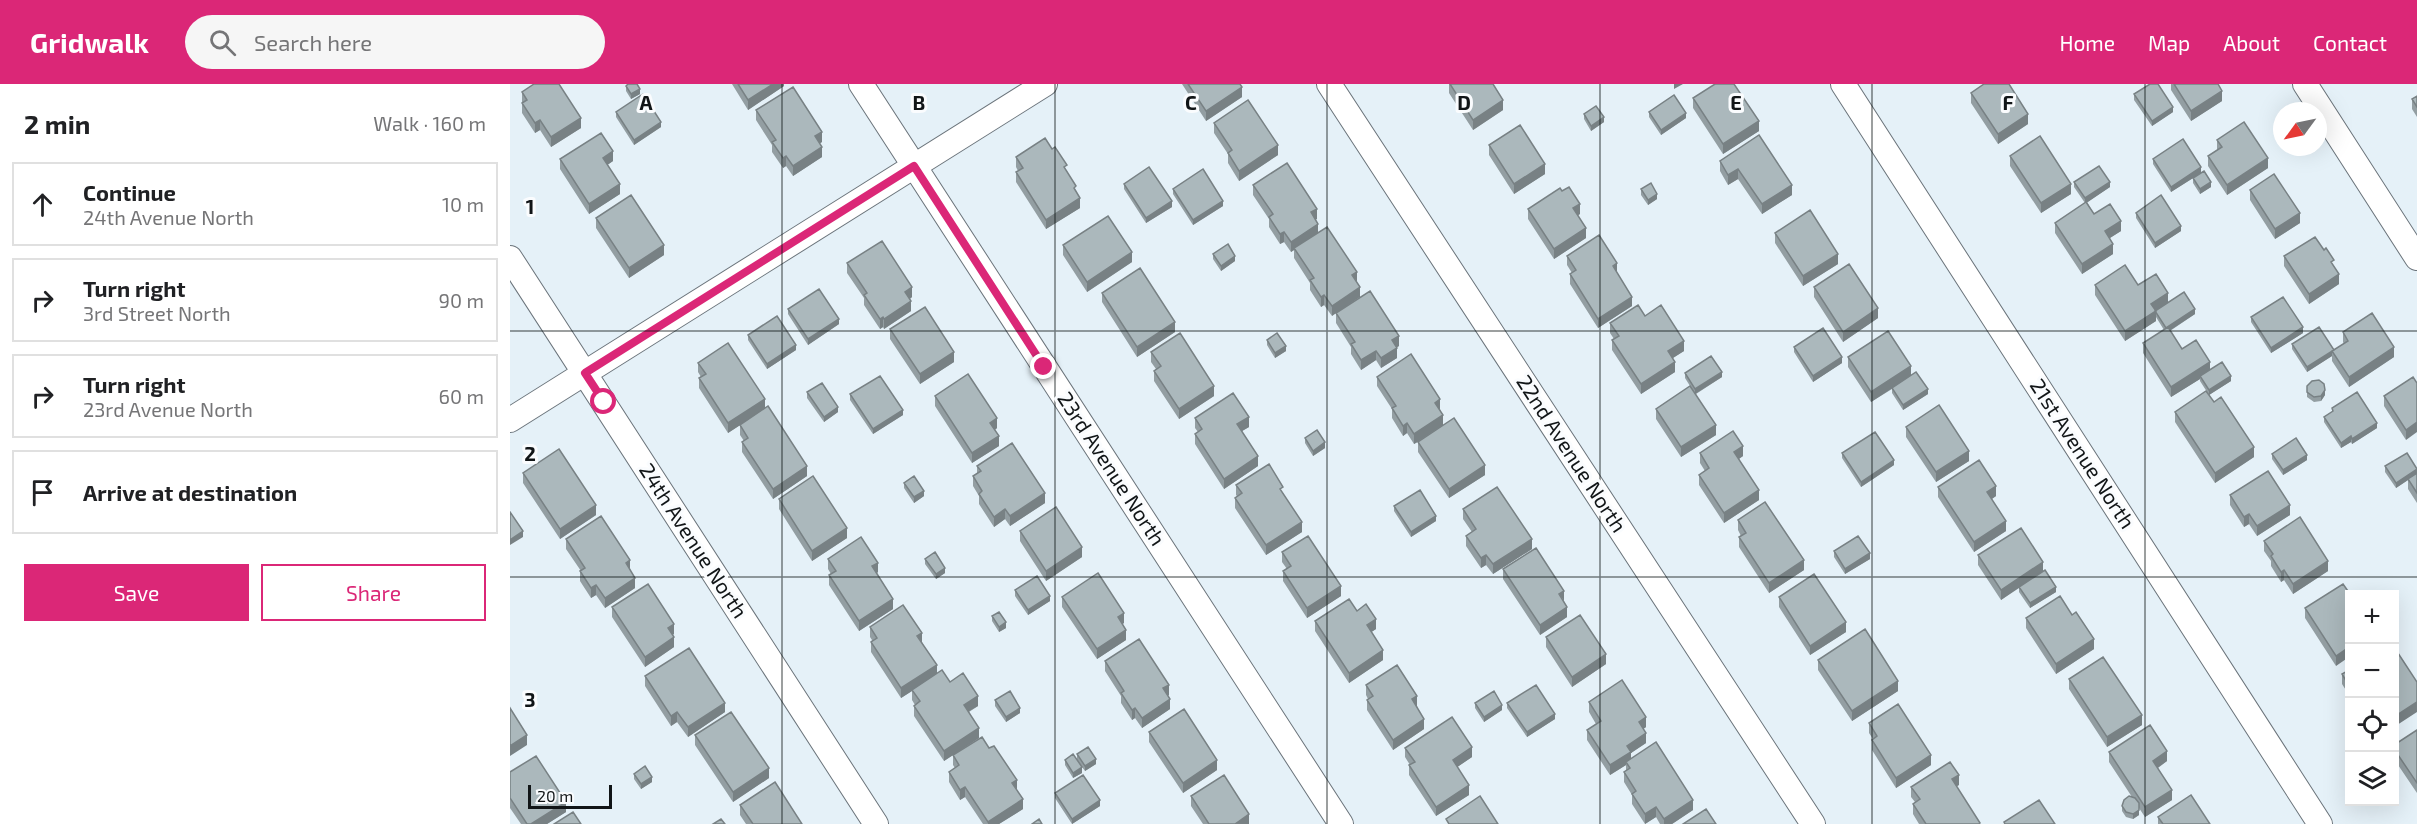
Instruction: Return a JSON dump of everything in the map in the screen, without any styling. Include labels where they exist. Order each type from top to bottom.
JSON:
[{"type":"street","name":"23rd Avenue North","points":[[861,84],[1341,824]]},
{"type":"street","points":[[510,420],[1046,84]]},
{"type":"street","name":"22nd Avenue North","points":[[1329,84],[1813,824]]},
{"type":"street","name":"21st Avenue North","points":[[1843,84],[2320,824]]},
{"type":"street","points":[[2305,84],[2417,258]]},
{"type":"street","name":"24th Avenue North","points":[[510,258],[876,824]]},
{"type":"building","points":[[534,84],[559,84],[581,118],[551,137],[540,120],[535,123],[522,103],[527,100],[522,92]]},
{"type":"building","points":[[637,84],[640,89],[631,94],[626,86]]},
{"type":"building","points":[[738,84],[773,84],[748,100]]},
{"type":"building","points":[[1188,84],[1240,84],[1242,87],[1206,111]]},
{"type":"building","points":[[1450,84],[1493,84],[1503,100],[1473,120]]},
{"type":"building","points":[[1715,84],[1734,84],[1759,121],[1723,144],[1693,98]]},
{"type":"building","points":[[1984,84],[2009,84],[2028,114],[1998,134],[1971,93]]},
{"type":"building","points":[[2150,84],[2158,84],[2173,107],[2152,121],[2134,94]]},
{"type":"building","points":[[2174,84],[2218,84],[2222,91],[2191,111]]},
{"type":"building","points":[[793,87],[822,132],[815,136],[822,147],[793,166],[786,156],[783,158],[772,142],[776,140],[756,110]]},
{"type":"building","points":[[643,94],[661,122],[634,140],[616,112]]},
{"type":"building","points":[[1674,95],[1686,113],[1661,130],[1649,112]]},
{"type":"building","points":[[2417,96],[2417,107],[2412,99]]},
{"type":"building","points":[[1248,100],[1278,145],[1239,171],[1228,153],[1232,150],[1214,123]]},
{"type":"building","points":[[1596,106],[1604,117],[1591,126],[1584,114]]},
{"type":"building","points":[[2244,122],[2268,158],[2227,185],[2208,156],[2222,147],[2217,140]]},
{"type":"building","points":[[1520,125],[1545,164],[1514,184],[1489,145]]},
{"type":"building","points":[[601,133],[613,151],[603,158],[620,184],[589,204],[560,159]]},
{"type":"building","points":[[1759,135],[1792,185],[1762,204],[1738,169],[1728,175],[1720,161]]},
{"type":"building","points":[[2040,136],[2071,184],[2041,203],[2010,156]]},
{"type":"building","points":[[1045,138],[1052,149],[1055,147],[1067,165],[1064,167],[1076,186],[1074,188],[1080,198],[1046,220],[1016,172],[1023,168],[1016,157]]},
{"type":"building","points":[[2183,139],[2201,167],[2171,187],[2153,159]]},
{"type":"building","points":[[1287,163],[1317,209],[1311,212],[1318,224],[1291,242],[1284,232],[1280,234],[1269,217],[1273,214],[1253,185]]},
{"type":"building","points":[[2099,166],[2110,182],[2085,198],[2074,182]]},
{"type":"building","points":[[1149,167],[1172,201],[1146,218],[1124,184]]},
{"type":"building","points":[[1203,169],[1223,201],[1193,220],[1173,189]]},
{"type":"building","points":[[2204,171],[2211,182],[2200,189],[2193,178]]},
{"type":"building","points":[[2274,174],[2300,213],[2275,229],[2250,190]]},
{"type":"building","points":[[1651,183],[1657,194],[1648,200],[1641,189]]},
{"type":"building","points":[[1569,187],[1580,204],[1573,208],[1586,228],[1554,249],[1528,209],[1560,188],[1562,191]]},
{"type":"building","points":[[631,195],[664,245],[629,268],[596,218]]},
{"type":"building","points":[[2161,195],[2181,226],[2155,243],[2136,213]]},
{"type":"building","points":[[2086,202],[2094,214],[2110,204],[2121,221],[2105,231],[2113,244],[2082,264],[2055,223]]},
{"type":"building","points":[[1810,210],[1838,254],[1803,276],[1775,233]]},
{"type":"building","points":[[1108,216],[1132,252],[1087,282],[1063,245]]},
{"type":"building","points":[[1327,227],[1357,272],[1352,275],[1360,287],[1332,306],[1324,295],[1321,297],[1310,280],[1314,278],[1294,248]]},
{"type":"building","points":[[1599,235],[1617,263],[1613,266],[1632,297],[1598,319],[1570,274],[1576,270],[1567,256]]},
{"type":"building","points":[[2315,237],[2334,260],[2331,262],[2339,274],[2309,294],[2284,256]]},
{"type":"building","points":[[882,241],[912,287],[905,292],[911,301],[884,319],[883,317],[880,319],[864,295],[867,293],[847,263]]},
{"type":"building","points":[[1228,244],[1235,256],[1221,266],[1213,254]]},
{"type":"building","points":[[1849,264],[1878,308],[1843,332],[1814,287]]},
{"type":"building","points":[[2125,265],[2138,285],[2156,274],[2168,293],[2151,304],[2156,311],[2125,331],[2095,285]]},
{"type":"building","points":[[1140,268],[1175,322],[1137,347],[1102,293]]},
{"type":"building","points":[[819,289],[839,319],[808,339],[788,309]]},
{"type":"building","points":[[1370,291],[1399,336],[1392,340],[1397,348],[1381,358],[1376,351],[1361,360],[1351,344],[1355,342],[1336,313]]},
{"type":"building","points":[[2184,292],[2195,309],[2166,328],[2155,311]]},
{"type":"building","points":[[2283,297],[2303,327],[2271,348],[2251,317]]},
{"type":"building","points":[[1638,305],[1645,316],[1661,305],[1684,341],[1668,351],[1675,362],[1641,384],[1612,340],[1619,336],[1610,323]]},
{"type":"building","points":[[925,307],[954,352],[920,374],[890,329]]},
{"type":"building","points":[[2372,313],[2394,347],[2349,377],[2332,351],[2348,341],[2343,332]]},
{"type":"building","points":[[777,316],[796,345],[767,364],[748,335]]},
{"type":"building","points":[[2168,327],[2182,349],[2196,340],[2210,362],[2171,387],[2143,343]]},
{"type":"building","points":[[2319,327],[2334,350],[2307,367],[2292,344]]},
{"type":"building","points":[[1823,328],[1842,357],[1813,376],[1794,347]]},
{"type":"building","points":[[1888,331],[1911,366],[1871,392],[1848,357]]},
{"type":"building","points":[[1180,333],[1214,386],[1179,409],[1154,371],[1161,366],[1151,352]]},
{"type":"building","points":[[1277,333],[1286,346],[1275,353],[1267,340]]},
{"type":"building","points":[[728,343],[765,399],[728,423],[699,378],[706,374],[698,363]]},
{"type":"building","points":[[1411,354],[1440,399],[1435,403],[1443,415],[1414,434],[1407,423],[1403,426],[1392,408],[1396,406],[1377,377]]},
{"type":"building","points":[[1711,356],[1722,372],[1695,389],[1685,373]]},
{"type":"building","points":[[2222,362],[2231,376],[2209,390],[2200,376]]},
{"type":"building","points":[[1916,372],[1928,389],[1903,405],[1892,388]]},
{"type":"building","points":[[968,374],[997,418],[990,423],[999,436],[972,453],[935,396]]},
{"type":"building","points":[[880,376],[903,410],[873,429],[850,394]]},
{"type":"building","points":[[2413,377],[2417,383],[2417,422],[2406,430],[2384,396]]},
{"type":"building","points":[[2319,380],[2324,384],[2325,390],[2321,396],[2314,397],[2307,392],[2307,386],[2312,381]]},
{"type":"building","points":[[822,383],[838,407],[824,417],[807,392]]},
{"type":"building","points":[[1690,386],[1716,425],[1681,447],[1656,409]]},
{"type":"building","points":[[2206,391],[2214,402],[2221,397],[2254,447],[2215,473],[2175,412]]},
{"type":"building","points":[[2357,392],[2377,423],[2352,439],[2351,436],[2341,443],[2324,417],[2333,411],[2332,408]]},
{"type":"building","points":[[1233,393],[1249,417],[1237,424],[1258,456],[1224,479],[1195,434],[1202,429],[1195,418]]},
{"type":"building","points":[[1939,405],[1969,451],[1936,472],[1906,427]]},
{"type":"building","points":[[768,406],[807,466],[773,489],[742,442],[748,438],[740,425]]},
{"type":"building","points":[[1454,418],[1485,465],[1449,489],[1418,442]]},
{"type":"building","points":[[1317,430],[1325,442],[1313,451],[1305,438]]},
{"type":"building","points":[[1733,431],[1743,446],[1734,452],[1759,490],[1724,513],[1699,475],[1709,468],[1700,453]]},
{"type":"building","points":[[1875,432],[1894,460],[1861,482],[1842,453]]},
{"type":"building","points":[[2296,438],[2307,455],[2283,470],[2272,454]]},
{"type":"building","points":[[1012,443],[1045,493],[1010,516],[1005,509],[994,517],[979,494],[982,491],[973,476],[981,471],[977,466]]},
{"type":"building","points":[[559,449],[596,505],[560,529],[523,473]]},
{"type":"building","points":[[2407,453],[2417,469],[2396,483],[2385,466]]},
{"type":"building","points":[[1979,460],[1996,486],[1987,492],[2006,521],[1974,542],[1938,487]]},
{"type":"building","points":[[1269,464],[1283,487],[1280,489],[1302,522],[1266,545],[1235,498],[1242,493],[1236,485]]},
{"type":"building","points":[[2268,471],[2290,505],[2257,526],[2249,514],[2244,517],[2230,495]]},
{"type":"building","points":[[2417,473],[2417,493],[2408,479]]},
{"type":"building","points":[[813,476],[847,528],[812,551],[779,499]]},
{"type":"building","points":[[914,476],[924,491],[914,497],[904,483]]},
{"type":"building","points":[[1497,487],[1532,539],[1493,564],[1486,555],[1481,558],[1466,536],[1476,529],[1463,509]]},
{"type":"building","points":[[1420,490],[1436,516],[1411,532],[1394,506]]},
{"type":"building","points":[[1765,502],[1804,560],[1769,583],[1739,537],[1746,533],[1738,520]]},
{"type":"building","points":[[1056,507],[1082,547],[1046,571],[1020,531]]},
{"type":"building","points":[[510,512],[523,531],[510,540]]},
{"type":"building","points":[[601,516],[630,560],[626,563],[635,578],[605,598],[596,585],[591,588],[580,571],[585,568],[566,539]]},
{"type":"building","points":[[2300,517],[2328,561],[2293,584],[2284,570],[2281,572],[2264,541]]},
{"type":"building","points":[[2021,528],[2043,562],[2001,590],[1978,555]]},
{"type":"building","points":[[1308,536],[1341,586],[1307,608],[1283,571],[1291,566],[1282,552]]},
{"type":"building","points":[[1858,536],[1870,553],[1845,569],[1834,551]]},
{"type":"building","points":[[861,537],[878,563],[872,566],[893,599],[859,621],[829,575],[836,571],[828,559]]},
{"type":"building","points":[[1536,548],[1564,591],[1559,594],[1567,607],[1540,625],[1503,569]]},
{"type":"building","points":[[935,552],[945,568],[936,574],[925,559]]},
{"type":"building","points":[[2045,570],[2056,587],[2030,603],[2019,587]]},
{"type":"building","points":[[1098,573],[1124,613],[1118,617],[1126,630],[1097,649],[1062,597]]},
{"type":"building","points":[[1814,574],[1846,622],[1810,646],[1779,597]]},
{"type":"building","points":[[1037,576],[1050,596],[1028,610],[1015,590]]},
{"type":"building","points":[[648,584],[674,624],[668,628],[674,637],[645,657],[612,607]]},
{"type":"building","points":[[2343,584],[2347,590],[2345,590],[2345,650],[2336,656],[2305,608]]},
{"type":"building","points":[[2060,596],[2072,615],[2076,612],[2094,639],[2056,664],[2026,618]]},
{"type":"building","points":[[1349,599],[1357,611],[1366,604],[1376,619],[1367,625],[1383,650],[1349,673],[1315,621]]},
{"type":"building","points":[[903,605],[922,633],[917,636],[937,665],[901,688],[871,642],[877,638],[870,627]]},
{"type":"building","points":[[999,612],[1006,622],[999,627],[992,616]]},
{"type":"building","points":[[1580,615],[1606,654],[1572,677],[1546,637]]},
{"type":"building","points":[[1865,629],[1898,681],[1852,711],[1818,660]]},
{"type":"building","points":[[1139,639],[1169,685],[1163,688],[1170,699],[1142,718],[1135,708],[1132,710],[1121,693],[1124,691],[1105,661]]},
{"type":"building","points":[[689,648],[725,703],[688,727],[677,712],[671,716],[645,676]]},
{"type":"building","points":[[2399,655],[2417,682],[2417,702],[2399,714]]},
{"type":"building","points":[[2103,657],[2142,715],[2107,737],[2069,679]]},
{"type":"building","points":[[1397,665],[1417,696],[1412,699],[1424,719],[1393,740],[1367,700],[1373,696],[1366,685]]},
{"type":"building","points":[[942,670],[950,682],[963,673],[978,696],[964,705],[979,728],[944,751],[914,706],[920,701],[912,690]]},
{"type":"building","points":[[1622,680],[1646,717],[1639,722],[1646,733],[1627,746],[1631,752],[1610,765],[1587,730],[1601,721],[1589,702]]},
{"type":"building","points":[[1536,685],[1555,714],[1527,732],[1507,703]]},
{"type":"building","points":[[1010,691],[1020,708],[1006,717],[995,700]]},
{"type":"building","points":[[1494,691],[1502,705],[1484,717],[1475,703]]},
{"type":"building","points":[[1898,704],[1931,755],[1896,778],[1872,740],[1877,736],[1869,723]]},
{"type":"building","points":[[510,708],[527,735],[510,746]]},
{"type":"building","points":[[1184,709],[1217,760],[1183,783],[1149,732]]},
{"type":"building","points":[[731,712],[769,768],[733,792],[695,735]]},
{"type":"building","points":[[1452,717],[1472,747],[1453,760],[1469,785],[1436,807],[1409,765],[1415,762],[1405,748]]},
{"type":"building","points":[[2150,725],[2167,751],[2153,761],[2172,790],[2145,807],[2109,752]]},
{"type":"building","points":[[2417,730],[2417,783],[2399,756],[2399,742]]},
{"type":"building","points":[[982,737],[989,748],[994,746],[1017,780],[1012,783],[1023,799],[988,822],[965,787],[960,790],[949,772],[959,765],[953,755]]},
{"type":"building","points":[[1656,742],[1693,800],[1664,819],[1656,807],[1645,814],[1632,794],[1636,791],[1624,772],[1630,768],[1626,762]]},
{"type":"building","points":[[1088,747],[1096,759],[1085,766],[1077,754]]},
{"type":"building","points":[[1073,754],[1082,767],[1073,773],[1065,760]]},
{"type":"building","points":[[536,756],[566,802],[531,824],[527,824],[510,798],[510,772]]},
{"type":"building","points":[[1950,762],[1959,775],[1952,779],[1979,824],[1926,824],[1913,804],[1920,799],[1911,787]]},
{"type":"building","points":[[645,766],[652,777],[641,784],[634,774]]},
{"type":"building","points":[[1083,775],[1100,800],[1072,819],[1055,793]]},
{"type":"building","points":[[1224,775],[1249,814],[1235,824],[1209,824],[1191,796]]},
{"type":"building","points":[[775,782],[802,824],[753,824],[740,805]]},
{"type":"building","points":[[2191,795],[2210,824],[2163,824],[2158,817]]},
{"type":"building","points":[[1480,796],[1498,824],[1449,824],[1446,819]]},
{"type":"building","points":[[2129,796],[2135,798],[2139,803],[2139,810],[2133,814],[2126,812],[2122,806],[2124,800]]},
{"type":"building","points":[[2039,800],[2055,824],[2005,824],[2004,822]]},
{"type":"building","points":[[1706,809],[1716,824],[1683,824]]},
{"type":"building","points":[[573,812],[581,824],[554,824]]},
{"type":"building","points":[[721,819],[725,824],[713,824]]},
{"type":"building","points":[[1039,819],[1042,824],[1032,824]]},
{"type":"route","points":[[604,402],[585,373],[914,166],[1044,367]]}]
